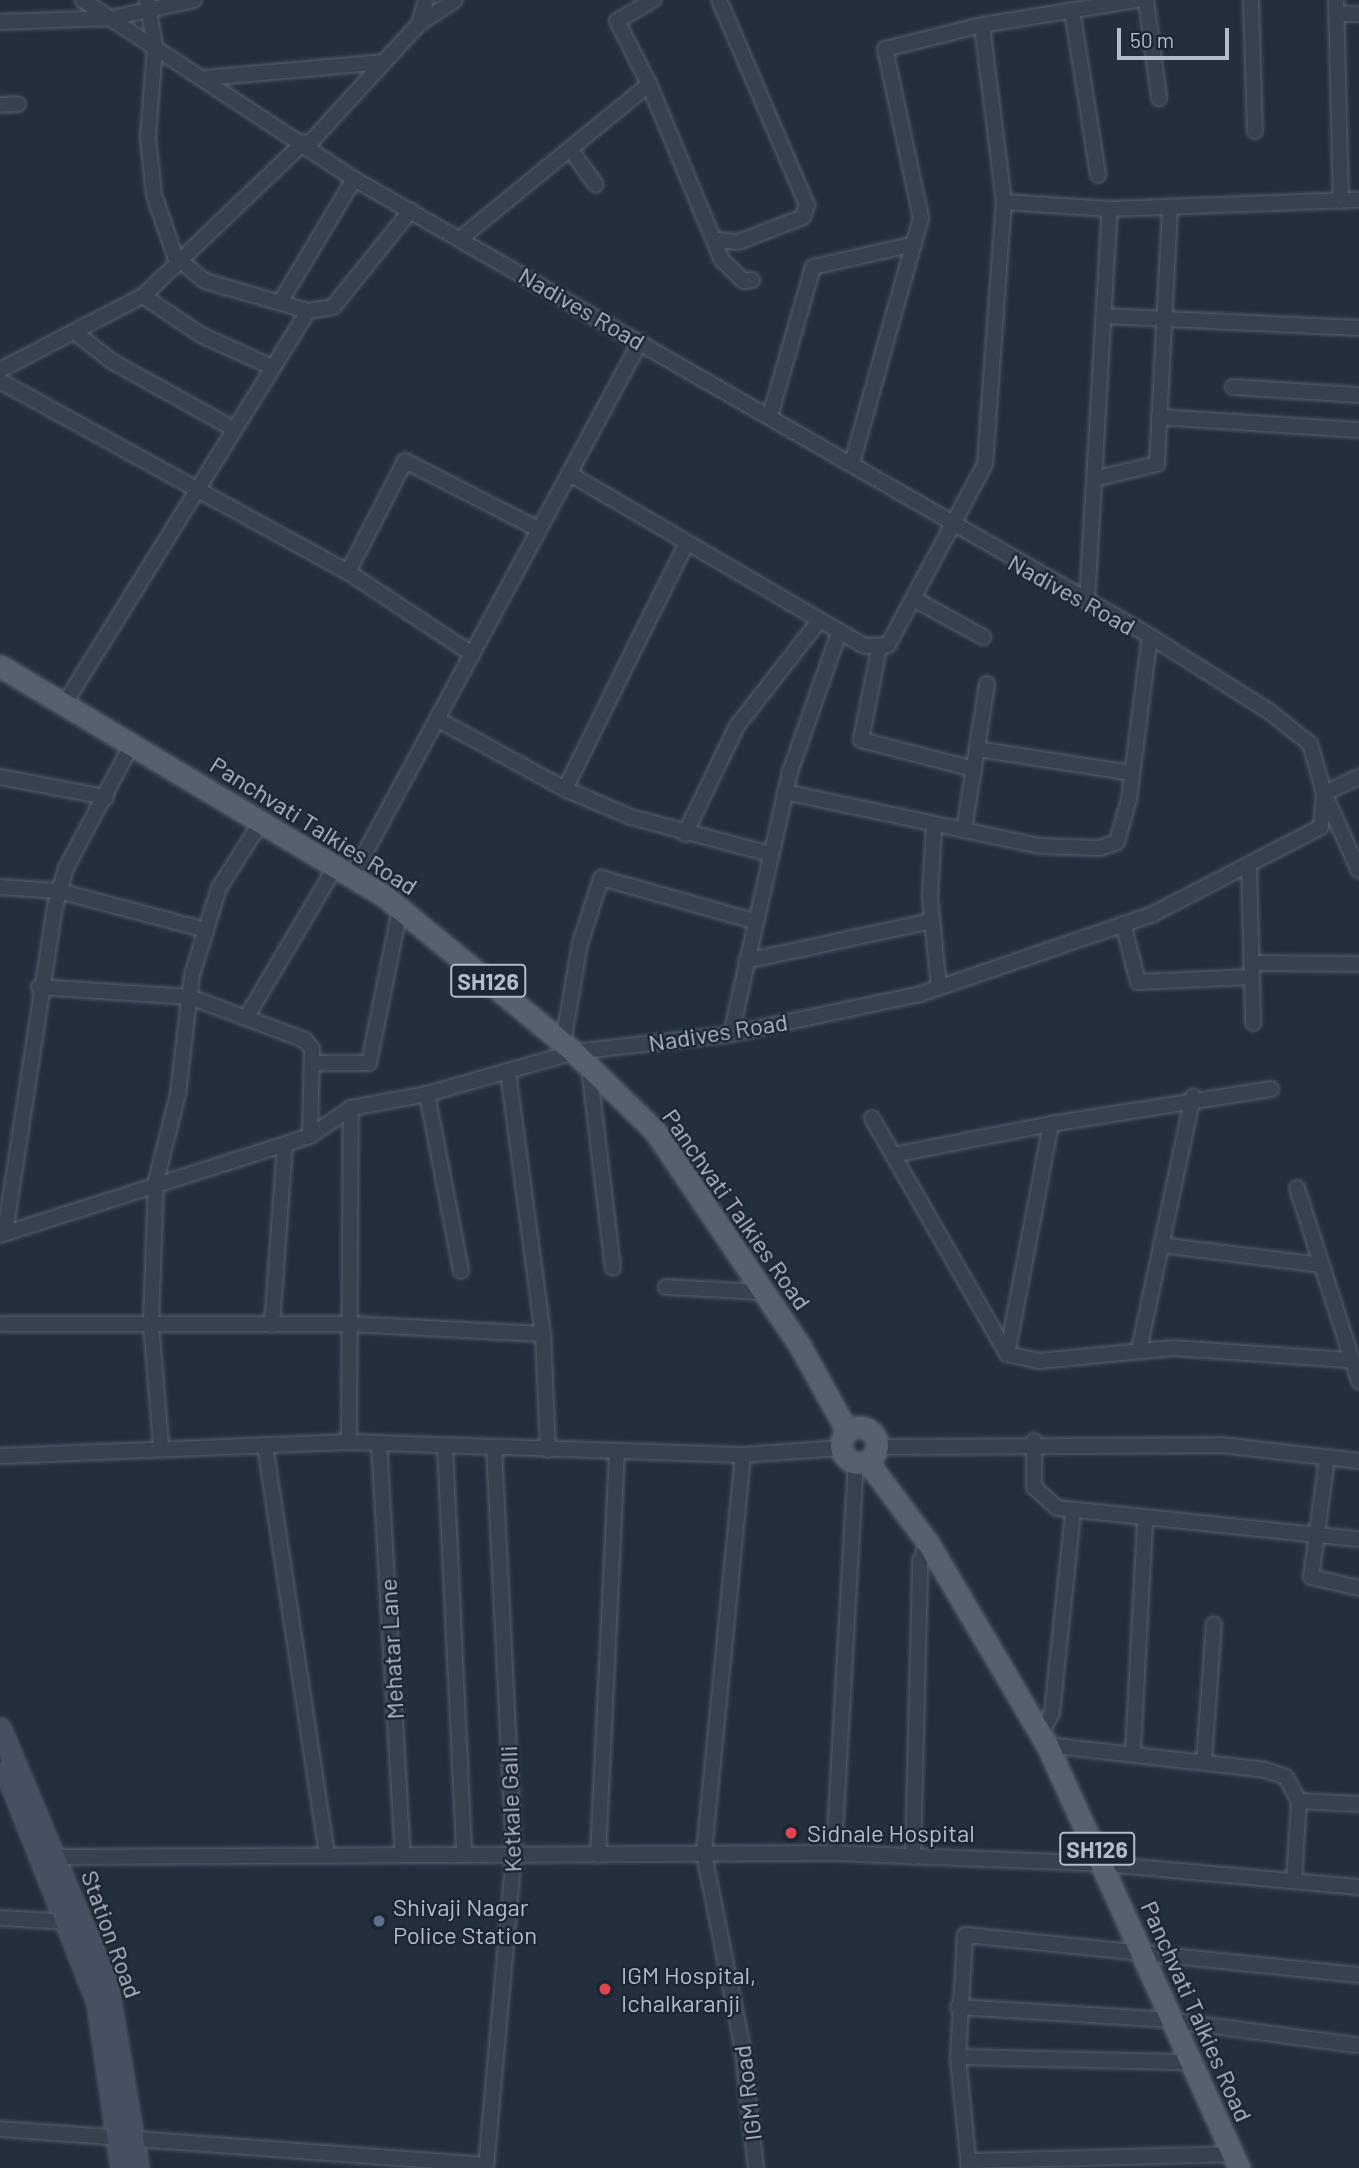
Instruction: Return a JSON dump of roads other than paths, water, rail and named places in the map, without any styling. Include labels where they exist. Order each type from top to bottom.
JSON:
[{"type":"main road","name":"Panchvati Talkies Road","points":[[0,666],[344,872],[400,909],[576,1054],[655,1131],[762,1292],[858,1450],[928,1543],[1044,1739],[1104,1864],[1187,2062],[1236,2161]]},
{"type":"main road","name":"Station Road","points":[[0,1728],[49,1857],[97,2002],[126,2142],[138,2168]]},
{"type":"main road","name":"Station Road","points":[[0,1758],[107,1982],[126,2142],[121,2168]]},
{"type":"street","name":"Nadives Road","points":[[83,0],[306,144],[354,179],[411,209],[852,463],[953,526],[1150,636],[1310,744],[1324,793],[1321,827],[1249,865],[1123,924],[939,988],[731,1034],[576,1054],[427,1094],[351,1108]]},
{"type":"street","points":[[0,22],[112,19],[148,7],[194,0]]},
{"type":"street","points":[[419,24],[426,0]]},
{"type":"street","points":[[0,370],[77,334],[143,296],[183,262],[306,144],[419,24],[456,0]]},
{"type":"street","points":[[653,0],[617,21],[649,84],[716,240],[722,260],[744,281],[752,280]]},
{"type":"street","points":[[716,240],[738,242],[803,218],[807,205],[719,0]]},
{"type":"street","points":[[852,463],[921,218],[885,49],[982,25],[1109,2],[1137,0]]},
{"type":"street","points":[[1146,0],[1159,99]]},
{"type":"street","points":[[1251,0],[1255,131]]},
{"type":"street","points":[[148,7],[155,46],[148,138],[154,195],[175,256],[205,281],[308,311],[333,307],[411,209]]},
{"type":"street","points":[[1341,201],[1336,7],[1359,14]]},
{"type":"street","points":[[1072,10],[1098,175]]},
{"type":"street","points":[[570,474],[685,547],[774,589],[839,633],[879,649],[888,645],[985,464],[1004,202],[982,25]]},
{"type":"street","points":[[205,78],[384,62]]},
{"type":"street","points":[[461,238],[649,84]]},
{"type":"street","points":[[0,105],[18,104]]},
{"type":"street","points":[[570,149],[596,185]]},
{"type":"street","points":[[281,301],[354,179]]},
{"type":"street","points":[[1004,202],[1111,209],[1359,200]]},
{"type":"street","points":[[1094,479],[1157,464],[1170,206]]},
{"type":"street","points":[[1087,602],[1111,209]]},
{"type":"street","points":[[770,416],[813,267],[914,244]]},
{"type":"street","points":[[143,296],[201,335],[270,366]]},
{"type":"street","points":[[65,703],[192,490],[308,311]]},
{"type":"street","points":[[1104,316],[1359,328]]},
{"type":"street","points":[[77,334],[114,362],[232,428]]},
{"type":"street","points":[[246,1018],[344,872],[438,719],[640,342]]},
{"type":"street","points":[[0,381],[192,490],[348,572],[472,654]]},
{"type":"street","points":[[1233,387],[1359,395]]},
{"type":"street","points":[[1159,417],[1359,430]]},
{"type":"street","points":[[348,572],[405,461],[538,529]]},
{"type":"street","points":[[565,789],[685,547]]},
{"type":"street","points":[[914,599],[983,637]]},
{"type":"street","points":[[685,834],[737,726],[819,621]]},
{"type":"street","points":[[731,1034],[754,921],[785,792],[839,633]]},
{"type":"street","points":[[785,792],[934,825],[1065,848],[1117,842],[1132,773],[1150,636]]},
{"type":"street","points":[[879,649],[861,740],[974,769]]},
{"type":"street","points":[[964,830],[987,684]]},
{"type":"street","points":[[438,719],[565,789],[685,834],[770,854]]},
{"type":"street","points":[[2,1234],[28,1108],[39,987],[59,891],[132,744]]},
{"type":"street","points":[[977,749],[1132,773]]},
{"type":"street","points":[[1359,777],[1324,793],[1359,871]]},
{"type":"street","points":[[0,778],[106,797]]},
{"type":"street","points":[[161,1446],[151,1323],[156,1181],[178,1094],[190,997],[206,930],[219,888],[261,822]]},
{"type":"street","points":[[934,825],[931,921],[939,988]]},
{"type":"street","points":[[1249,865],[1253,1023]]},
{"type":"street","points":[[613,1268],[576,1054],[580,944],[601,878],[754,921]]},
{"type":"street","points":[[0,887],[59,891],[206,930]]},
{"type":"street","points":[[312,1063],[369,1063],[400,909]]},
{"type":"street","points":[[746,961],[931,921]]},
{"type":"street","points":[[1123,924],[1138,982],[1252,970],[1359,964]]},
{"type":"street","points":[[39,987],[190,997],[305,1040],[312,1063],[310,1136]]},
{"type":"street","points":[[508,1072],[543,1334],[548,1450]]},
{"type":"street","points":[[893,1155],[1193,1097],[1271,1089]]},
{"type":"street","points":[[427,1094],[461,1271]]},
{"type":"street","points":[[1139,1350],[1193,1097]]},
{"type":"street","points":[[2,1234],[156,1181],[310,1136],[351,1108]]},
{"type":"street","points":[[349,1442],[351,1108]]},
{"type":"street","points":[[872,1118],[1007,1354],[1039,1360],[1139,1350],[1349,1360]]},
{"type":"street","points":[[1007,1354],[1051,1124]]},
{"type":"street","points":[[272,1325],[285,1144]]},
{"type":"street","points":[[1297,1188],[1349,1360],[1359,1381]]},
{"type":"street","points":[[1161,1245],[1321,1265]]},
{"type":"street","points":[[666,1287],[762,1292]]},
{"type":"street","points":[[0,1324],[350,1324],[543,1334]]},
{"type":"street","points":[[1034,1441],[1034,1487],[1043,1501],[1073,1513],[1145,1521],[1316,1532],[1359,1539]]},
{"type":"street","points":[[0,1456],[161,1446],[349,1442],[494,1449],[743,1455],[1034,1441],[1221,1445],[1359,1461]]},
{"type":"street","name":"Mehatar Lane","points":[[379,1443],[403,1854]]},
{"type":"street","points":[[265,1445],[327,1854]]},
{"type":"street","points":[[445,1446],[464,1854]]},
{"type":"street","name":"Ketkale Galli","points":[[486,2166],[514,1854],[494,1449]]},
{"type":"street","points":[[834,1853],[858,1450]]},
{"type":"street","points":[[598,1855],[617,1452]]},
{"type":"street","name":"IGM Road","points":[[743,1455],[704,1854],[742,2045],[755,2168]]},
{"type":"street","points":[[1327,1459],[1311,1577],[1359,1588]]},
{"type":"street","points":[[1073,1513],[1052,1713],[1044,1739],[1286,1777],[1299,1801],[1294,1881]]},
{"type":"street","points":[[1133,1751],[1145,1521]]},
{"type":"street","points":[[914,1857],[920,1562],[928,1543]]},
{"type":"street","points":[[1204,1762],[1214,1624]]},
{"type":"street","points":[[1299,1801],[1359,1804]]},
{"type":"street","points":[[49,1857],[834,1853],[1104,1864],[1359,1887]]},
{"type":"street","points":[[0,1917],[70,1922]]},
{"type":"street","points":[[1236,2161],[968,2164],[958,2057],[958,2007],[965,1935],[1359,1975]]},
{"type":"street","points":[[958,2007],[1168,2020],[1356,2045]]},
{"type":"street","points":[[958,2057],[1187,2062]]},
{"type":"street","points":[[0,2129],[126,2142],[486,2166]]},
{"type":"place","name":"Sidnale Hospital","points":[[791,1833]]},
{"type":"place","name":"Shivaji Nagar Police Station","points":[[379,1921]]},
{"type":"place","name":"IGM Hospital, Ichalkaranji","points":[[605,1989]]}]
